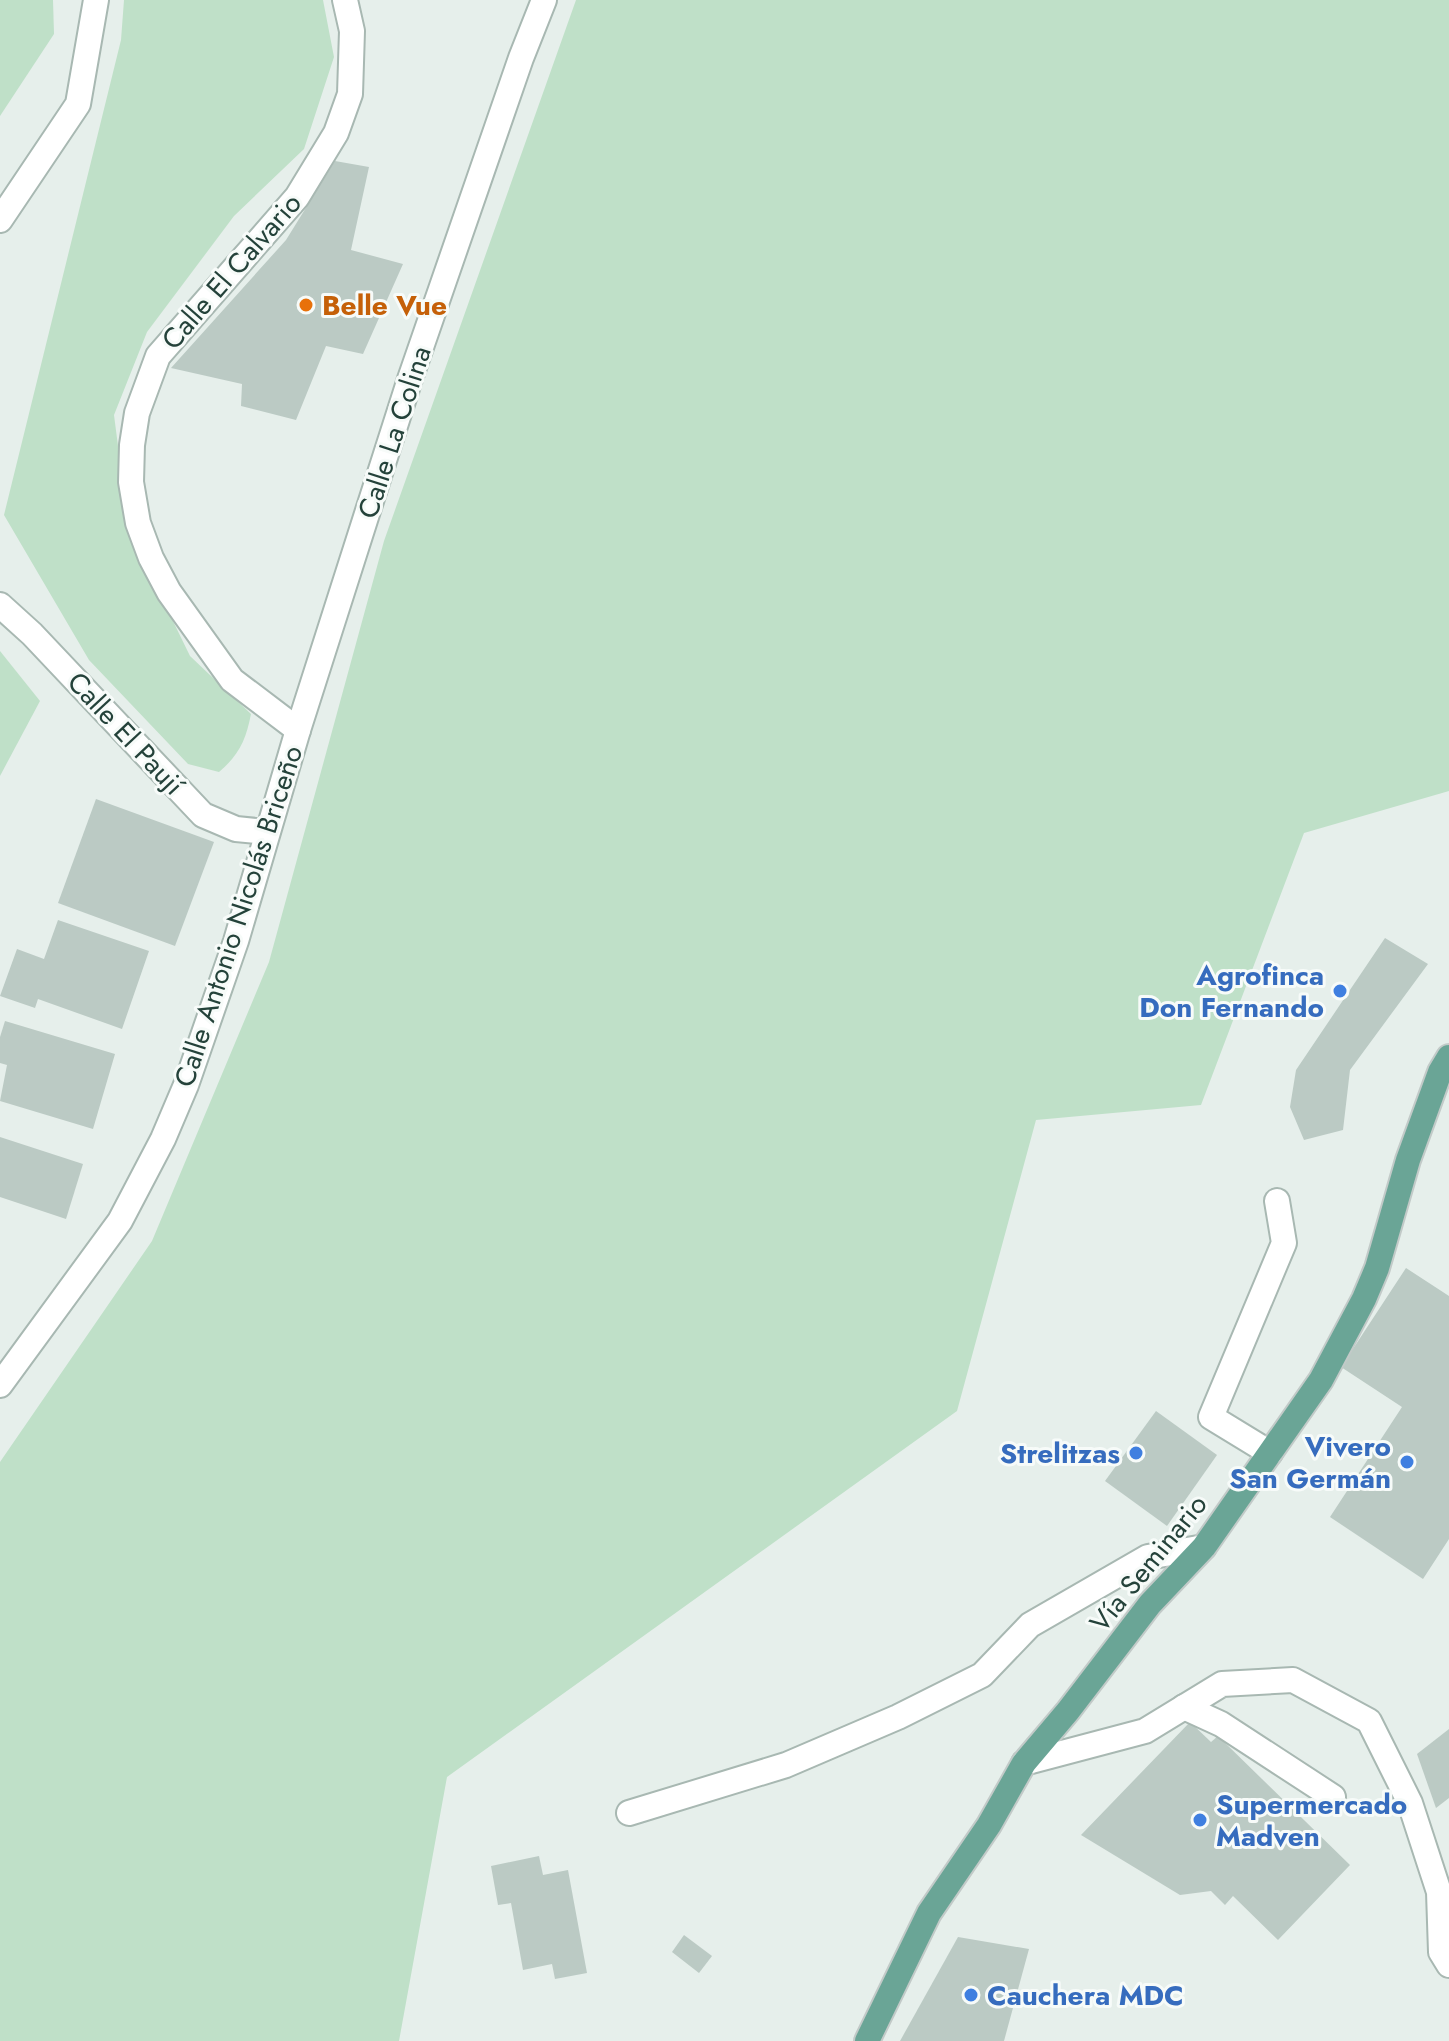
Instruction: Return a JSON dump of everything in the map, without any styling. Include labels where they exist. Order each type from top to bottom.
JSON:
[{"type":"main road","name":"Vía Seminario","points":[[867,2041],[929,1913],[989,1825],[1024,1763],[1150,1604],[1204,1547],[1321,1380],[1377,1268],[1408,1160],[1440,1072],[1449,1057]]},
{"type":"street","points":[[0,220],[78,104],[96,0]]},
{"type":"street","name":"Calle El Calvario","points":[[298,730],[232,680],[169,592],[151,558],[138,523],[131,482],[132,445],[137,413],[158,356],[297,197],[336,133],[350,94],[352,31],[345,0]]},
{"type":"street","name":"Calle La Colina","points":[[298,730],[410,379],[544,0]]},
{"type":"street","name":"Calle El Paují","points":[[0,605],[32,634],[203,815],[236,829],[267,832]]},
{"type":"street","name":"Calle Antonio Nicolás Briceño","points":[[0,1385],[120,1221],[163,1139],[186,1085],[236,941],[298,730]]},
{"type":"street","points":[[1270,1453],[1211,1417],[1284,1243],[1277,1201]]},
{"type":"street","points":[[629,1813],[786,1765],[898,1717],[982,1675],[1030,1625],[1148,1557],[1204,1547]]},
{"type":"street","points":[[1024,1763],[1145,1731],[1222,1684],[1293,1680],[1369,1721],[1410,1803],[1439,1892],[1441,1952],[1449,1965]]},
{"type":"street","points":[[1184,1707],[1221,1724],[1333,1797]]},
{"type":"green space","points":[[0,0],[53,0],[54,34],[0,116]]},
{"type":"green space","points":[[124,0],[323,0],[334,57],[304,149],[234,216],[147,332],[114,415],[129,531],[190,656],[251,714],[241,746],[219,772],[188,764],[89,660],[4,515],[121,40]]},
{"type":"green space","points":[[576,0],[1449,0],[1449,791],[1304,833],[1201,1105],[1036,1120],[957,1411],[447,1777],[399,2041],[0,2041],[0,1462],[152,1241],[269,962],[384,541]]},
{"type":"green space","points":[[0,651],[40,701],[0,776]]},
{"type":"building","name":"Belle Vue","points":[[335,161],[369,167],[351,250],[403,264],[363,354],[326,346],[296,420],[241,406],[242,384],[171,368],[286,240]]},
{"type":"building","points":[[96,799],[214,842],[175,946],[58,903]]},
{"type":"building","points":[[58,920],[149,951],[122,1029],[38,999],[35,1008],[0,996],[17,949],[44,959]]},
{"type":"building","points":[[1385,938],[1428,964],[1350,1070],[1343,1130],[1304,1140],[1290,1107],[1296,1070]]},
{"type":"building","points":[[5,1021],[115,1054],[93,1129],[0,1101],[7,1065],[0,1063],[0,1037]]},
{"type":"building","points":[[0,1137],[83,1164],[66,1219],[0,1197]]},
{"type":"building","name":"Vivero San Germán","points":[[1406,1268],[1449,1296],[1449,1539],[1423,1579],[1330,1517],[1402,1407],[1341,1367]]},
{"type":"building","points":[[1156,1411],[1217,1455],[1167,1526],[1105,1481]]},
{"type":"building","name":"Supermercado Madven","points":[[1190,1722],[1211,1742],[1218,1736],[1350,1865],[1278,1940],[1233,1896],[1225,1905],[1211,1891],[1180,1895],[1081,1835]]},
{"type":"building","points":[[1449,1729],[1449,1798],[1436,1808],[1417,1754]]},
{"type":"building","points":[[539,1856],[543,1875],[568,1870],[587,1973],[555,1979],[552,1964],[523,1970],[511,1903],[498,1905],[491,1866]]},
{"type":"building","points":[[684,1935],[712,1956],[699,1973],[672,1952]]},
{"type":"building","name":"Cauchera MDC","points":[[958,1937],[1029,1949],[1004,2041],[900,2041]]},
{"type":"place","name":"Belle Vue","points":[[306,305]]},
{"type":"place","name":"Agrofinca Don Fernando","points":[[1340,991]]},
{"type":"place","name":"Strelitzas","points":[[1136,1453]]},
{"type":"place","name":"Vivero San Germán","points":[[1407,1462]]},
{"type":"place","name":"Supermercado Madven","points":[[1200,1820]]},
{"type":"place","name":"Cauchera MDC","points":[[971,1995]]}]
